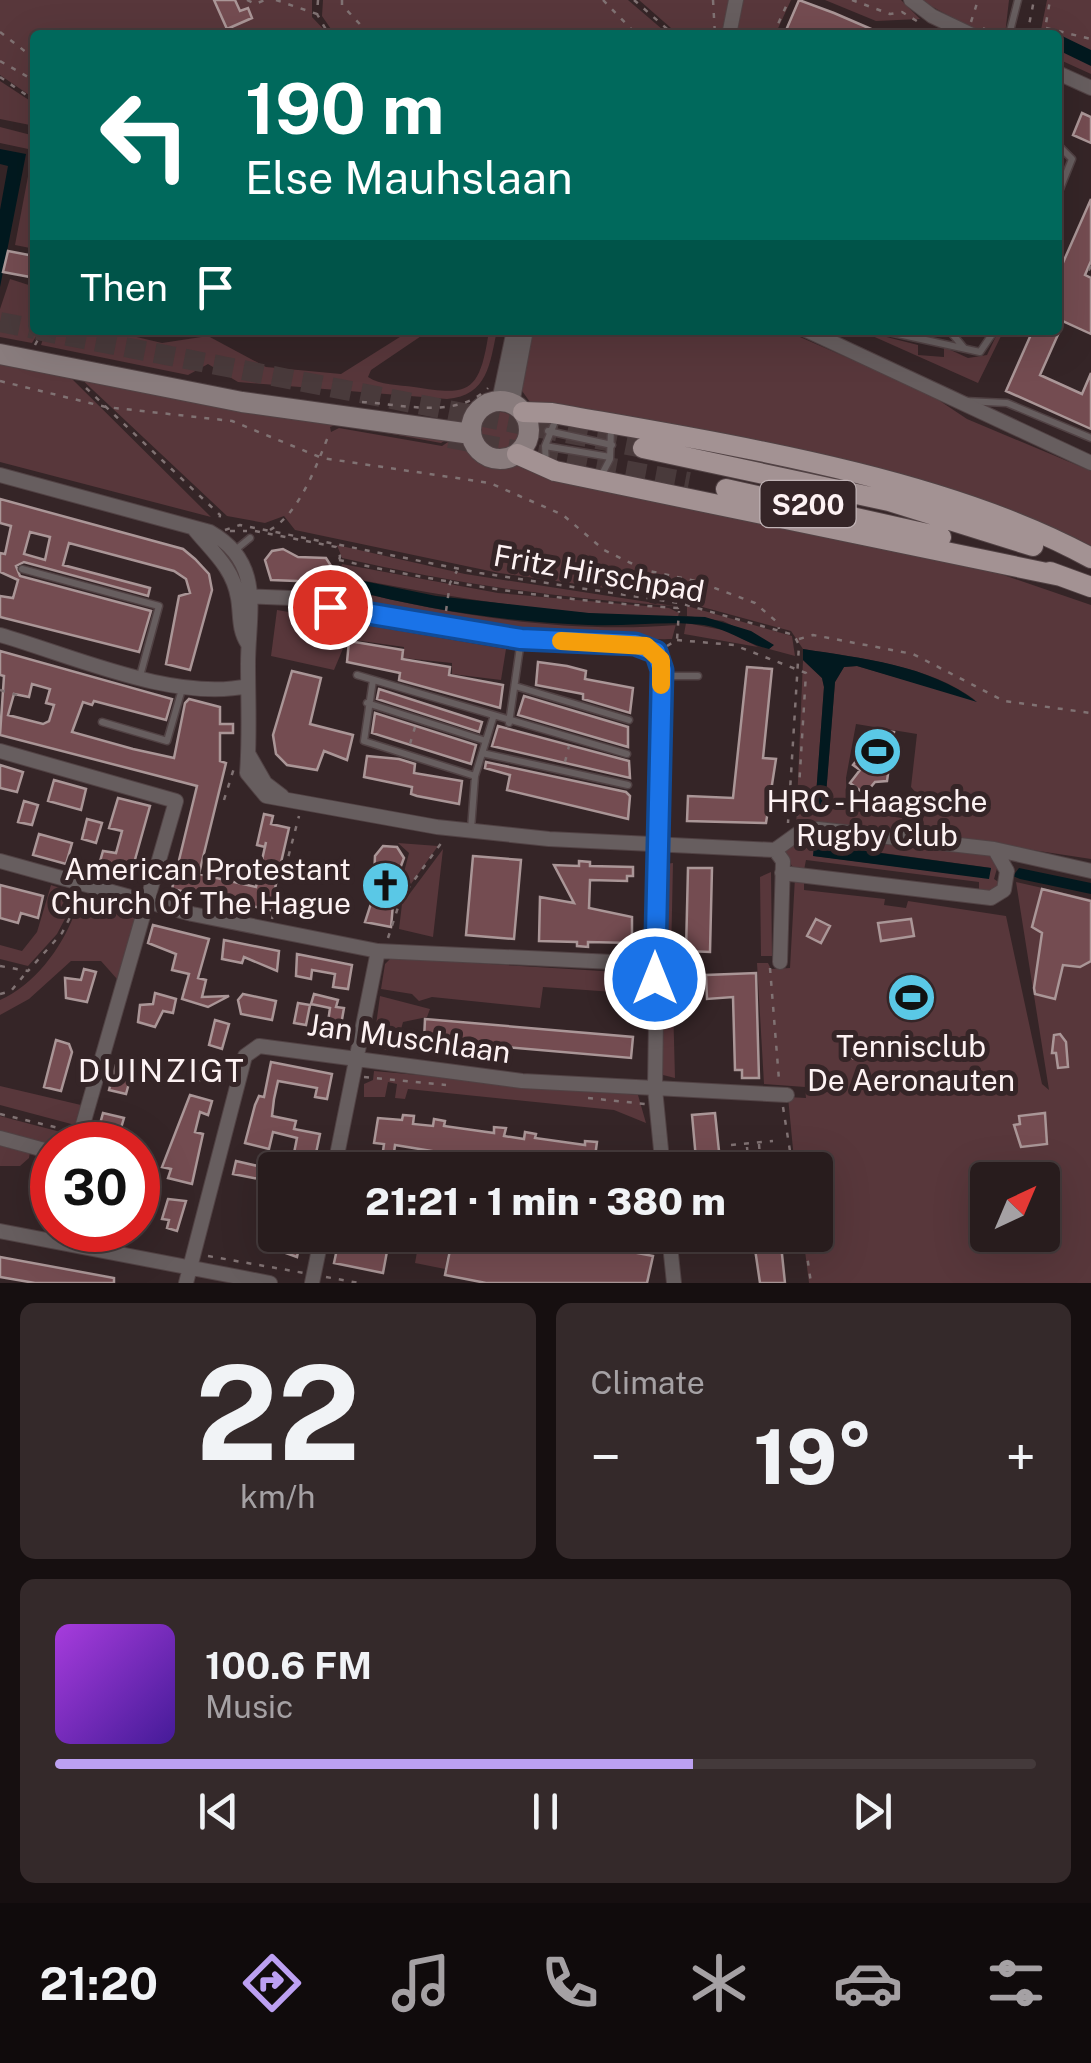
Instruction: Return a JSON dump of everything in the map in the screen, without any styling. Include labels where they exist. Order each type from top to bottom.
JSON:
[{"type":"main road","points":[[0,354],[242,402],[349,414],[462,419],[484,406],[507,400],[554,423],[794,459],[885,483],[1000,519],[1091,558]]},
{"type":"main road","points":[[507,400],[529,437],[517,454]]},
{"type":"main road","points":[[462,419],[480,452],[492,459],[517,454],[548,469],[1061,576]]},
{"type":"main road","name":"S200","points":[[643,448],[772,474],[942,516],[1091,568]]},
{"type":"main road","name":"S200","points":[[689,482],[889,522],[1091,587]]},
{"type":"main road","name":"S200","points":[[889,522],[942,516]]},
{"type":"street","points":[[729,30],[736,0]]},
{"type":"street","points":[[912,0],[963,30]]},
{"type":"street","points":[[1062,75],[1091,88]]},
{"type":"street","points":[[507,400],[514,335]]},
{"type":"street","points":[[507,400],[525,335]]},
{"type":"street","points":[[817,335],[1091,462]]},
{"type":"street","points":[[0,476],[194,529],[220,532],[245,596],[241,634],[248,644],[248,755],[265,783],[286,799],[450,829],[657,844],[775,850],[795,836],[818,829],[994,850],[1091,871]]},
{"type":"street","points":[[194,529],[229,556]]},
{"type":"street","points":[[245,596],[521,639],[635,644],[656,652],[661,676],[655,1089],[661,1152]]},
{"type":"street","points":[[0,635],[182,688],[226,691],[248,686]]},
{"type":"street","points":[[0,751],[176,802],[83,1122]]},
{"type":"street","points":[[775,850],[784,861],[780,962]]},
{"type":"street","points":[[782,873],[991,898],[1004,890],[1007,872],[994,850]]},
{"type":"street","points":[[0,861],[147,902],[378,951],[655,964]]},
{"type":"street","points":[[338,1152],[378,951]]},
{"type":"street","name":"Jan Muschlaan","points":[[190,1266],[250,1048],[271,1046],[356,1062],[522,1081],[784,1095]]},
{"type":"street","points":[[0,1138],[30,1146]]},
{"type":"street","points":[[0,1231],[270,1283]]},
{"type":"street","points":[[313,1279],[319,1252]]},
{"type":"street","points":[[671,1252],[674,1283]]},
{"type":"street","points":[[186,1283],[190,1266]]},
{"type":"lane","points":[[1010,30],[1018,0]]},
{"type":"lane","points":[[1062,149],[1072,159],[1062,184]]},
{"type":"lane","points":[[902,335],[980,352],[992,335]]},
{"type":"lane","points":[[953,335],[965,349]]},
{"type":"lane","points":[[959,402],[1007,403],[1091,438]]},
{"type":"lane","points":[[548,469],[544,446],[554,423]]},
{"type":"lane","points":[[599,480],[610,457],[611,434]]},
{"type":"lane","points":[[544,446],[610,457]]},
{"type":"lane","points":[[229,556],[250,538]]},
{"type":"lane","points":[[22,569],[159,606],[140,676]]},
{"type":"lane","points":[[510,723],[521,639]]},
{"type":"lane","points":[[357,675],[510,723],[627,754]]},
{"type":"lane","points":[[661,676],[698,676]]},
{"type":"lane","points":[[373,680],[364,741],[475,776]]},
{"type":"lane","points":[[514,686],[630,720]]},
{"type":"lane","points":[[102,722],[167,741],[182,688]]},
{"type":"lane","points":[[367,702],[486,740]]},
{"type":"lane","points":[[471,831],[475,776],[493,718]]},
{"type":"lane","points":[[482,752],[628,786]]},
{"type":"path","points":[[248,0],[255,4],[265,0]]},
{"type":"path","points":[[276,0],[317,14]]},
{"type":"path","points":[[318,0],[317,14],[326,30]]},
{"type":"path","points":[[342,0],[342,5],[365,30]]},
{"type":"path","points":[[603,0],[632,30]]},
{"type":"path","points":[[634,0],[668,30]]},
{"type":"path","points":[[713,0],[714,30]]},
{"type":"path","points":[[775,30],[789,0]]},
{"type":"path","points":[[852,0],[890,14],[902,12],[930,28]]},
{"type":"path","points":[[969,30],[978,0]]},
{"type":"path","points":[[1028,30],[1034,0]]},
{"type":"path","points":[[1050,0],[1046,28],[1054,30]]},
{"type":"path","points":[[0,32],[30,55]]},
{"type":"path","points":[[1062,32],[1091,39]]},
{"type":"path","points":[[0,61],[30,78]]},
{"type":"path","points":[[0,78],[30,99]]},
{"type":"path","points":[[1091,266],[1091,276]]},
{"type":"path","points":[[32,350],[40,335]]},
{"type":"path","points":[[62,367],[220,515],[220,532],[306,539],[336,547],[339,560],[330,607]]},
{"type":"path","points":[[0,381],[106,407],[232,421],[322,458],[490,483],[564,516],[604,550],[645,570],[696,581],[755,603],[777,622],[779,630]]},
{"type":"path","points":[[269,531],[282,522],[322,458],[327,437],[349,414],[462,419],[472,402],[507,400]]},
{"type":"path","name":"Fritz Hirschpad","points":[[220,532],[233,524],[679,608],[779,630],[798,639]]},
{"type":"path","points":[[339,560],[450,583],[679,608],[677,640]]},
{"type":"path","points":[[446,613],[450,583],[459,569]]},
{"type":"path","points":[[795,836],[798,639],[812,635],[913,654],[1004,701],[1091,713]]},
{"type":"path","points":[[656,652],[677,640],[734,645],[806,672],[809,684],[795,836]]},
{"type":"path","points":[[0,690],[20,696]]},
{"type":"path","points":[[407,755],[417,718]]},
{"type":"path","points":[[562,772],[571,740]]},
{"type":"path","points":[[224,800],[234,766],[248,755]]},
{"type":"path","points":[[270,930],[302,803]]},
{"type":"path","points":[[378,951],[393,933],[402,898],[450,829]]},
{"type":"path","points":[[0,994],[10,990],[62,934],[86,885]]},
{"type":"path","points":[[780,962],[770,970],[791,1152]]},
{"type":"path","points":[[0,966],[28,972]]},
{"type":"path","points":[[0,1114],[30,1124]]},
{"type":"path","points":[[731,1145],[772,1141]]},
{"type":"path","points":[[758,1142],[759,1152]]},
{"type":"path","points":[[747,1144],[748,1152]]},
{"type":"path","points":[[806,1252],[811,1283]]},
{"type":"path","points":[[190,1266],[204,1255],[313,1279],[359,1283]]},
{"type":"shaded area","points":[[0,0],[312,0],[312,17],[324,30],[30,30],[30,96],[0,75]]},
{"type":"shaded area","points":[[323,0],[628,0],[663,30],[332,30],[322,16]]},
{"type":"shaded area","points":[[639,0],[729,0],[723,30],[673,30]]},
{"type":"shaded area","points":[[743,0],[791,0],[777,30],[735,30]]},
{"type":"shaded area","points":[[825,0],[901,0],[920,19],[876,21]]},
{"type":"shaded area","points":[[920,0],[1009,0],[1006,30],[975,30]]},
{"type":"shaded area","points":[[1047,0],[1091,0],[1091,74],[1062,61],[1062,30],[1041,30]]},
{"type":"shaded area","points":[[0,81],[30,101],[30,125],[0,119]]},
{"type":"shaded area","points":[[0,127],[30,135],[30,149],[0,143]]},
{"type":"shaded area","points":[[30,166],[30,248],[15,245]]},
{"type":"shaded area","points":[[10,279],[30,285],[30,335],[37,335],[32,343],[0,337],[0,309]]},
{"type":"shaded area","points":[[44,335],[128,335],[162,343],[208,336],[266,367],[341,374],[403,335],[423,335],[371,370],[368,377],[378,382],[447,391],[459,390],[475,380],[487,335],[496,335],[489,366],[479,385],[461,397],[447,399],[238,382],[208,364],[188,375],[41,345]]},
{"type":"shaded area","points":[[528,335],[795,335],[928,393],[967,419],[1091,471],[1091,551],[999,515],[532,405],[520,388]]},
{"type":"shaded area","points":[[870,335],[918,345],[918,355],[944,357],[944,347],[968,358],[987,355],[997,335],[1002,335],[978,383]]},
{"type":"shaded area","points":[[0,360],[66,373],[211,517],[0,462]]},
{"type":"shaded area","points":[[77,375],[447,439],[441,443],[338,424],[330,427],[331,432],[339,428],[442,446],[451,440],[468,442],[482,458],[769,526],[989,570],[1091,605],[1091,859],[923,833],[923,801],[911,787],[917,734],[856,724],[846,778],[847,810],[916,820],[915,831],[814,822],[796,828],[803,660],[822,678],[824,687],[815,809],[825,807],[835,682],[844,667],[857,666],[975,700],[915,671],[803,649],[791,631],[662,596],[499,573],[295,530],[284,516],[265,523],[227,516]]},
{"type":"shaded area","points":[[500,412],[514,417],[519,431],[514,445],[500,450],[486,445],[481,431],[486,417]]},
{"type":"shaded area","points":[[337,545],[465,574],[674,606],[549,594],[424,575],[342,558]]},
{"type":"shaded area","points":[[342,564],[498,593],[669,608],[679,613],[676,624],[676,617],[553,610],[349,578],[347,588],[431,608],[513,621],[595,627],[676,625],[672,639],[655,639],[501,625],[333,599]]},
{"type":"shaded area","points":[[687,606],[792,636],[795,656],[769,649],[773,645],[723,621],[687,616]]},
{"type":"shaded area","points":[[277,610],[506,649],[501,680],[452,674],[452,663],[403,658],[404,647],[347,639],[334,670],[271,656]]},
{"type":"shaded area","points":[[686,623],[728,631],[758,647],[684,634]]},
{"type":"shaded area","points":[[813,837],[989,855],[998,865],[994,879],[1000,883],[993,893],[979,891],[979,882],[806,860],[804,870],[794,870],[784,851],[799,840]],"holes":[[[825,845],[991,868],[988,878],[814,856]]]},
{"type":"shaded area","points":[[398,843],[438,846],[411,884],[403,876],[409,853]]},
{"type":"shaded area","points":[[443,849],[433,937],[399,929],[402,904]]},
{"type":"shaded area","points":[[673,863],[671,957],[663,957],[665,864]]},
{"type":"shaded area","points":[[771,872],[772,956],[761,956],[760,877]]},
{"type":"shaded area","points":[[795,877],[804,878],[804,890],[885,899],[884,905],[906,908],[908,901],[1006,916],[1042,1084],[1049,1090],[1016,882],[1091,899],[1091,1283],[809,1283],[805,1252],[833,1252],[833,1152],[793,1152],[788,1097],[806,1098],[805,1087],[764,1084],[757,963],[768,963],[771,969],[790,968]]},
{"type":"shaded area","points":[[51,885],[78,894],[57,934],[28,966],[0,959],[0,945],[22,951],[37,932]]},
{"type":"shaded area","points":[[83,896],[140,913],[117,979],[101,961],[71,961],[29,999],[0,1015],[0,1000],[45,965],[74,915],[83,917],[85,907],[78,904]]},
{"type":"shaded area","points":[[391,958],[634,973],[642,987],[639,1025],[632,1022],[628,993],[543,987],[540,1008],[432,997],[419,1001],[412,994],[381,989],[385,964]]},
{"type":"shaded area","points":[[663,965],[672,965],[675,1078],[663,1075]]},
{"type":"shaded area","points":[[380,996],[430,1009],[427,1017],[403,1022],[395,1052],[373,1047]]},
{"type":"shaded area","points":[[374,1071],[638,1095],[646,1123],[614,1110],[408,1089],[405,1099],[395,1098],[397,1084],[388,1082],[385,1097],[364,1097],[364,1084],[373,1080]]},
{"type":"shaded area","points":[[0,1086],[81,1105],[76,1122],[64,1122],[0,1105]]},
{"type":"shaded area","points":[[0,1116],[30,1124],[30,1140],[0,1132]]},
{"type":"shaded area","points":[[0,1144],[30,1152],[20,1166],[0,1166]]},
{"type":"shaded area","points":[[417,1252],[448,1252],[445,1269],[415,1263]]},
{"type":"water","points":[[1062,36],[1091,50],[1091,66],[1062,52]]},
{"type":"water","points":[[0,149],[26,154],[0,287],[0,210],[8,166],[0,164]]},
{"type":"water","points":[[349,578],[436,596],[589,613],[705,617],[751,631],[774,645],[769,649],[761,647],[704,625],[589,625],[469,614],[351,590],[345,586]]},
{"type":"water","points":[[803,649],[916,671],[977,702],[857,666],[844,667],[835,682],[825,807],[819,814],[815,809],[824,687],[822,678],[803,660]]},
{"type":"water","points":[[814,844],[991,868],[989,879],[813,856]]},
{"type":"water","points":[[1019,868],[1091,883],[1091,894],[1020,879],[1013,876]]},
{"type":"building","points":[[214,0],[235,0],[240,11],[248,8],[252,18],[227,29]]},
{"type":"building","points":[[799,0],[873,30],[786,30]]},
{"type":"building","points":[[1082,113],[1091,117],[1091,143],[1073,135]]},
{"type":"building","points":[[1091,199],[1091,261],[1085,275],[1091,278],[1091,334],[1062,321],[1062,265]]},
{"type":"building","points":[[8,251],[30,255],[30,277],[3,272]]},
{"type":"building","points":[[1031,335],[1058,335],[1040,375],[1082,394],[1091,373],[1091,429],[1006,391]]},
{"type":"building","points":[[0,499],[183,549],[209,574],[212,590],[190,670],[166,664],[179,596],[190,593],[186,579],[174,571],[69,543],[63,565],[150,588],[148,596],[24,562],[16,566],[20,576],[151,611],[139,652],[0,617],[0,596],[13,598],[18,580],[0,572],[0,553],[5,554],[11,526],[0,523]],"holes":[[[30,532],[50,537],[45,560],[24,554]]]},
{"type":"building","points":[[283,549],[298,557],[326,558],[333,569],[330,582],[316,589],[297,581],[271,580],[265,560],[272,551]]},
{"type":"building","points":[[349,641],[403,650],[402,659],[450,667],[449,675],[503,685],[500,708],[399,680],[400,673],[347,662]]},
{"type":"building","points":[[0,651],[172,699],[166,720],[94,701],[92,705],[83,702],[72,732],[174,758],[185,703],[189,699],[220,707],[220,724],[233,724],[233,733],[220,733],[220,761],[226,763],[199,874],[256,887],[265,847],[257,845],[264,814],[273,816],[271,824],[289,828],[270,910],[172,889],[197,786],[0,735],[4,676],[0,675]],"holes":[[[32,684],[50,689],[46,703],[54,705],[49,721],[43,724],[8,715],[14,694],[29,697]]]},
{"type":"building","points":[[538,662],[586,671],[585,679],[633,688],[630,713],[583,699],[583,694],[536,685]]},
{"type":"building","points":[[747,667],[772,669],[763,758],[776,759],[766,823],[687,821],[688,796],[733,798]]},
{"type":"building","points":[[292,671],[321,678],[310,724],[353,735],[347,760],[324,751],[317,770],[287,765],[276,754],[273,735]]},
{"type":"building","points":[[379,689],[482,722],[479,732],[377,699]]},
{"type":"building","points":[[524,696],[628,727],[628,747],[518,715]]},
{"type":"building","points":[[375,713],[476,745],[471,764],[372,733]]},
{"type":"building","points":[[498,726],[629,761],[630,778],[492,746]]},
{"type":"building","name":"HRC - Haagsche Rugby Club","points":[[880,730],[894,732],[887,781],[875,782],[865,794],[850,783],[860,770],[853,765]]},
{"type":"building","points":[[367,756],[399,759],[415,764],[414,773],[462,781],[459,804],[417,796],[411,794],[412,787],[364,777]]},
{"type":"building","points":[[486,762],[626,792],[630,796],[628,819],[507,790],[510,775],[485,768]]},
{"type":"building","points":[[0,765],[23,772],[17,792],[0,788]]},
{"type":"building","points":[[54,780],[86,789],[81,810],[48,801]]},
{"type":"building","points":[[118,798],[150,806],[129,881],[97,872],[103,851],[116,853],[122,831],[109,828]]},
{"type":"building","points":[[24,801],[38,805],[32,825],[18,822]]},
{"type":"building","points":[[87,819],[102,823],[96,843],[82,839]]},
{"type":"building","points":[[39,834],[72,843],[66,864],[33,855]]},
{"type":"building","name":"American Protestant Church Of The Hague","points":[[383,846],[397,847],[404,858],[395,882],[391,927],[365,922],[379,879],[374,878],[375,856]]},
{"type":"building","points":[[473,856],[521,860],[514,939],[466,935]]},
{"type":"building","points":[[579,861],[590,862],[590,866],[633,867],[633,876],[627,876],[627,881],[590,880],[589,908],[632,917],[632,943],[588,942],[588,947],[577,946],[577,942],[539,941],[540,897],[574,903],[554,865],[579,866]]},
{"type":"building","points":[[688,868],[712,868],[710,952],[686,951]]},
{"type":"building","points":[[0,885],[43,896],[38,918],[21,913],[18,923],[0,918]]},
{"type":"building","points":[[1042,889],[1091,901],[1091,961],[1080,967],[1063,965],[1055,999],[1035,994],[1034,988],[1042,933],[1032,927]]},
{"type":"building","points":[[816,919],[830,926],[821,943],[807,936]]},
{"type":"building","points":[[911,919],[914,936],[881,941],[878,923]]},
{"type":"building","points":[[153,925],[209,939],[198,978],[206,980],[202,997],[229,996],[208,1007],[182,999],[189,974],[172,970],[176,954],[148,943]]},
{"type":"building","points":[[224,940],[279,951],[277,971],[244,957],[242,963],[222,959]]},
{"type":"building","points":[[297,954],[352,965],[348,989],[333,987],[335,974],[312,970],[311,979],[296,976]]},
{"type":"building","points":[[84,969],[96,972],[87,1002],[66,998],[65,978],[81,980]]},
{"type":"building","points":[[756,973],[759,1078],[742,1078],[742,1070],[735,1070],[733,997],[707,999],[706,975]]},
{"type":"building","points":[[155,993],[176,999],[173,1013],[163,1011],[155,1027],[138,1022],[140,1005],[153,1004]]},
{"type":"building","points":[[243,994],[276,1001],[272,1020],[241,1014],[238,1000]]},
{"type":"building","points":[[314,994],[338,1000],[336,1007],[344,1008],[340,1031],[327,1029],[330,1008],[311,1004]]},
{"type":"building","points":[[298,1003],[310,1005],[306,1025],[294,1023]]},
{"type":"building","points":[[425,1019],[633,1037],[631,1058],[424,1040]]},
{"type":"building","points":[[215,1020],[229,1024],[222,1049],[209,1045]]},
{"type":"building","points":[[1060,1034],[1066,1042],[1068,1067],[1058,1068],[1056,1053],[1052,1053],[1054,1035]]},
{"type":"building","points":[[56,1040],[69,1044],[72,1052],[61,1091],[44,1087]]},
{"type":"building","points":[[856,1043],[864,1051],[856,1059],[848,1051]]},
{"type":"building","points":[[117,1061],[134,1065],[126,1094],[109,1090]]},
{"type":"building","points":[[201,1061],[216,1065],[211,1083],[196,1079]]},
{"type":"building","points":[[271,1062],[332,1074],[327,1099],[315,1097],[317,1088],[278,1081],[274,1099],[272,1116],[296,1121],[294,1129],[320,1134],[316,1152],[294,1152],[297,1138],[273,1132],[269,1149],[245,1143],[255,1105],[259,1096],[264,1097]]},
{"type":"building","points":[[190,1095],[212,1101],[208,1115],[200,1112],[195,1132],[203,1134],[192,1184],[168,1178],[171,1169],[162,1167]]},
{"type":"building","points":[[103,1113],[124,1118],[123,1122],[101,1122]]},
{"type":"building","points":[[715,1113],[719,1152],[695,1152],[692,1115]]},
{"type":"building","points":[[1045,1113],[1047,1144],[1021,1147],[1014,1125],[1020,1124],[1019,1116]]},
{"type":"building","points":[[403,1115],[414,1116],[413,1124],[433,1126],[434,1119],[445,1121],[444,1126],[494,1133],[494,1127],[506,1128],[504,1136],[524,1139],[525,1132],[536,1134],[535,1138],[585,1145],[585,1141],[597,1142],[596,1152],[438,1152],[395,1145],[394,1152],[383,1151],[384,1144],[374,1143],[378,1118],[402,1120]]},
{"type":"building","points":[[236,1161],[258,1166],[258,1179],[233,1174]]},
{"type":"building","points":[[168,1199],[186,1201],[177,1231],[167,1228],[169,1220],[162,1219]]},
{"type":"building","points":[[336,1252],[387,1252],[383,1273],[334,1263]]},
{"type":"building","points":[[450,1252],[632,1252],[653,1256],[647,1283],[486,1283],[445,1275]]},
{"type":"building","points":[[755,1252],[782,1252],[785,1283],[760,1283]]},
{"type":"building","points":[[0,1257],[114,1278],[114,1283],[35,1283],[0,1277]]},
{"type":"tunnel","points":[[0,322],[30,328]]},
{"type":"tunnel","points":[[63,335],[643,448]]},
{"type":"tunnel","points":[[449,438],[689,482]]},
{"type":"slow traffic","points":[[561,641],[646,646],[661,660],[661,685]]},
{"type":"place","name":"HRC - Haagsche Rugby Club","points":[[877,752]]},
{"type":"place","name":"American Protestant Church Of The Hague","points":[[386,886]]},
{"type":"place","name":"Tennisclub De Aeronauten","points":[[911,997]]},
{"type":"district","name":"DUINZIGT","points":[[162,1070]]},
{"type":"route","points":[[330,607],[521,639],[635,644],[656,652],[662,670],[655,979]]}]
